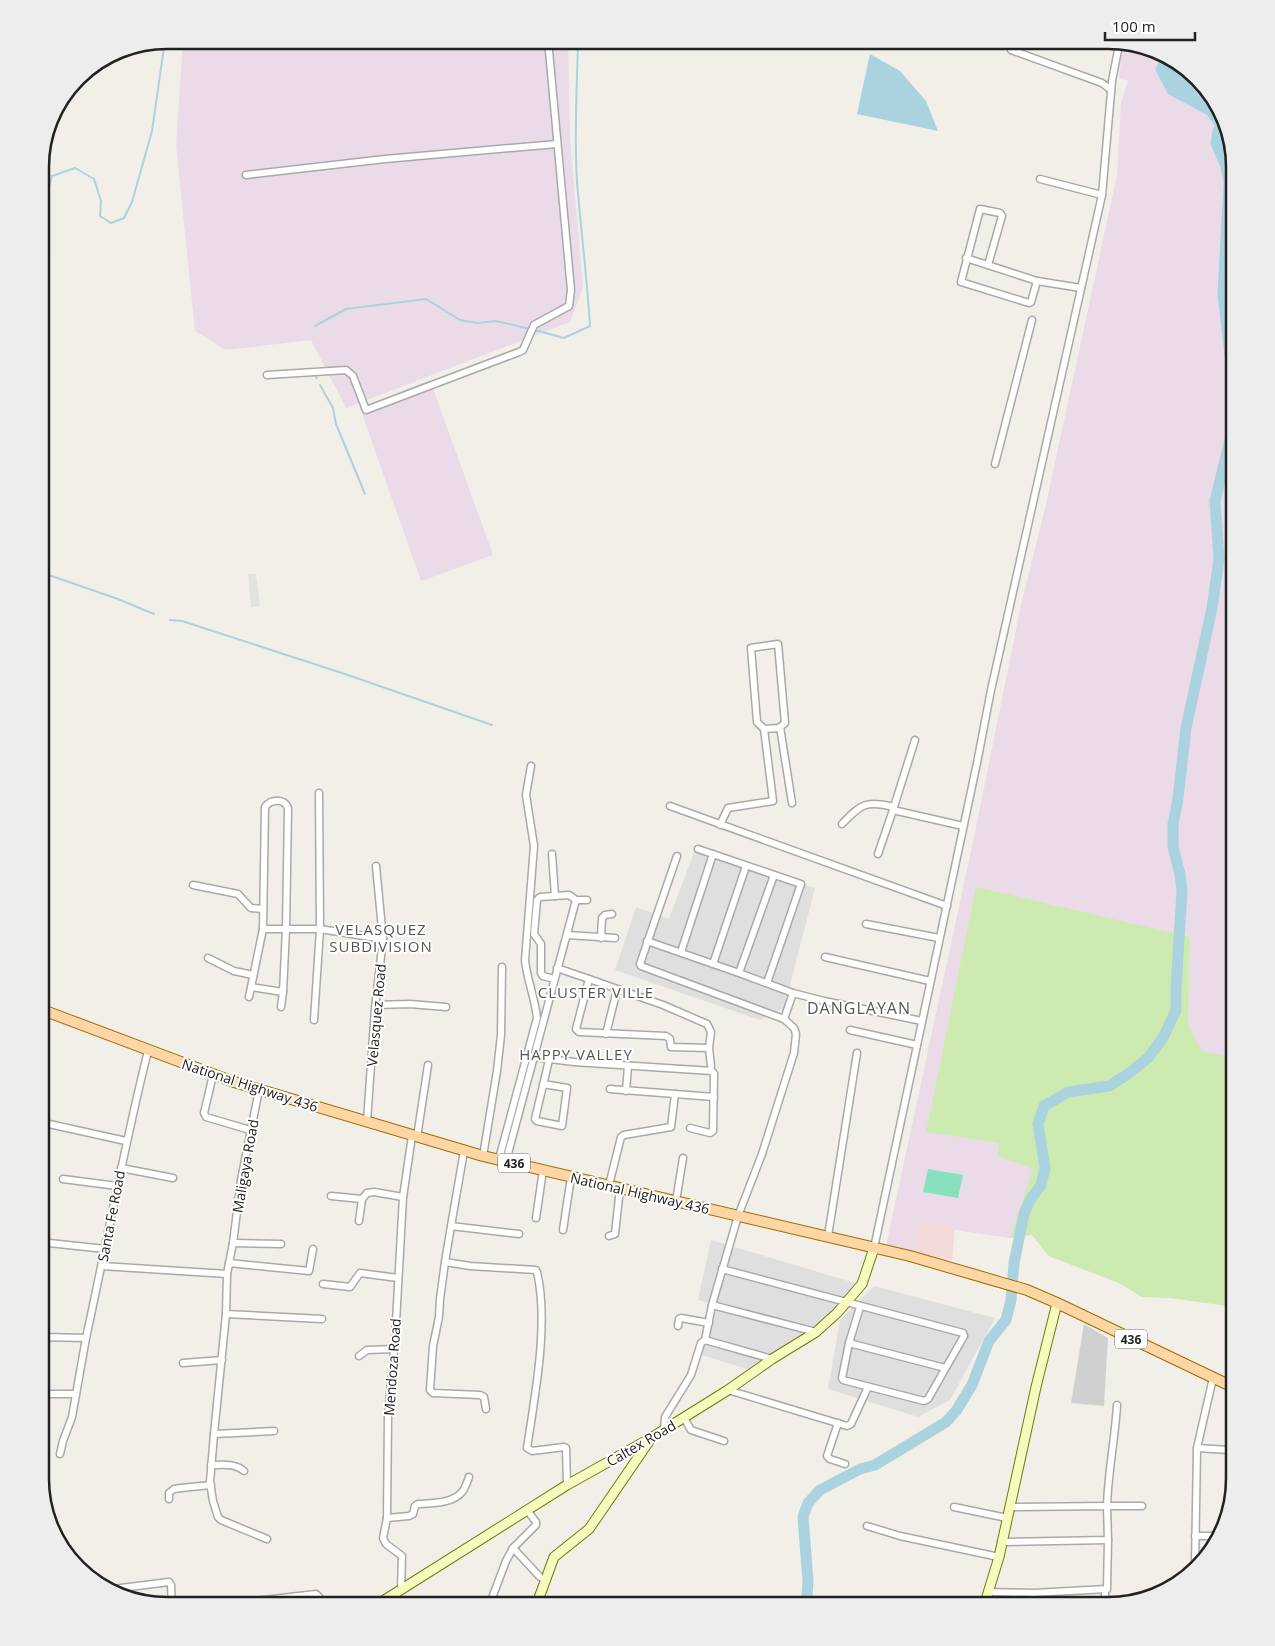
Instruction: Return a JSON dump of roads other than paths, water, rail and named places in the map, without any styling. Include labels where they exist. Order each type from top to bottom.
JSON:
[{"type":"main road","name":"National Highway 436","points":[[49,1012],[214,1075],[464,1151],[828,1236],[1027,1290],[1226,1384]]},
{"type":"street","points":[[268,375],[346,370],[354,376],[366,410],[523,350],[534,325],[566,308],[570,302],[571,290],[549,49]]},
{"type":"street","points":[[1011,49],[1102,83],[1111,90]]},
{"type":"street","points":[[874,1248],[991,690],[1102,195],[1112,81],[1119,49]]},
{"type":"street","points":[[246,175],[384,159],[557,144]]},
{"type":"street","points":[[1040,179],[1102,195]]},
{"type":"street","points":[[988,265],[1002,216],[1000,213],[981,208],[978,210],[961,282],[1030,303],[1038,280]]},
{"type":"street","points":[[966,258],[1038,280],[1081,288]]},
{"type":"street","points":[[995,464],[1032,320]]},
{"type":"street","points":[[720,825],[728,808],[773,801],[764,729],[757,722],[751,648],[778,644],[785,721],[780,728],[792,803]]},
{"type":"street","points":[[764,729],[780,728]]},
{"type":"street","points":[[878,854],[915,740]]},
{"type":"street","points":[[502,1160],[537,1018],[536,1003],[526,969],[534,846],[526,795],[531,766]]},
{"type":"street","points":[[314,1020],[320,929],[319,793]]},
{"type":"street","points":[[249,997],[264,929],[265,807],[269,803],[281,801],[288,808],[286,929],[281,1007]]},
{"type":"street","points":[[842,824],[856,811],[875,803],[963,826]]},
{"type":"street","points":[[670,806],[947,906]]},
{"type":"street","points":[[698,849],[800,884],[801,886],[768,983]]},
{"type":"street","points":[[552,854],[555,896]]},
{"type":"street","points":[[681,952],[713,854]]},
{"type":"street","points":[[677,856],[647,941],[640,964],[642,968],[784,1019],[794,1028],[796,1034],[794,1052],[762,1154],[738,1216],[722,1269],[712,1305],[706,1340]]},
{"type":"street","name":"Velasquez Road","points":[[368,1121],[376,1005],[383,939],[376,866]]},
{"type":"street","points":[[713,964],[746,866]]},
{"type":"street","points":[[739,972],[774,875]]},
{"type":"street","points":[[193,885],[238,894],[251,908],[263,909]]},
{"type":"street","points":[[554,979],[543,976],[541,973],[541,944],[534,934],[538,898],[569,895],[576,900],[587,900]]},
{"type":"street","points":[[502,1160],[534,1057],[576,900]]},
{"type":"street","points":[[601,938],[602,918],[605,915],[612,914]]},
{"type":"street","points":[[866,924],[940,938]]},
{"type":"street","points":[[264,929],[320,929],[383,939]]},
{"type":"street","points":[[567,935],[615,938]]},
{"type":"street","points":[[647,941],[739,972],[793,994],[922,1021]]},
{"type":"street","points":[[208,958],[234,971],[254,975]]},
{"type":"street","points":[[825,958],[930,980]]},
{"type":"street","points":[[483,1156],[501,1035],[502,967]]},
{"type":"street","points":[[557,968],[663,1005],[707,1024],[711,1032],[709,1048],[711,1066]]},
{"type":"street","points":[[589,980],[577,1031],[666,1036],[670,1039],[671,1046],[709,1048]]},
{"type":"street","points":[[251,987],[283,992]]},
{"type":"street","points":[[606,1034],[617,990]]},
{"type":"street","points":[[784,1019],[793,994]]},
{"type":"street","points":[[376,1005],[410,1004],[446,1007]]},
{"type":"street","points":[[850,1030],[917,1044]]},
{"type":"street","name":"Santa Fe Road","points":[[60,1454],[72,1418],[120,1168],[148,1051]]},
{"type":"street","points":[[828,1236],[857,1053]]},
{"type":"street","points":[[534,1057],[549,1060],[712,1071],[714,1074],[713,1131],[710,1133],[690,1128]]},
{"type":"street","points":[[543,1084],[567,1088],[562,1126],[535,1119],[543,1084],[549,1060]]},
{"type":"street","name":"Mendoza Road","points":[[398,1592],[402,1556],[384,1541],[387,1518],[388,1416],[403,1197],[428,1065]]},
{"type":"street","points":[[626,1091],[628,1066]]},
{"type":"street","points":[[214,1075],[204,1112],[206,1117],[250,1130]]},
{"type":"street","points":[[610,1089],[714,1097]]},
{"type":"street","name":"Maligaya Road","points":[[259,1090],[241,1180],[227,1274],[226,1314],[211,1465],[211,1485],[213,1501],[218,1517],[221,1520],[267,1539]]},
{"type":"street","points":[[609,1185],[620,1137],[671,1127],[675,1094]]},
{"type":"street","points":[[49,1124],[126,1141]]},
{"type":"street","points":[[464,1151],[445,1262],[440,1298],[440,1317],[433,1346],[430,1390],[433,1393],[480,1395],[484,1397],[486,1410]]},
{"type":"street","points":[[676,1201],[683,1158]]},
{"type":"street","points":[[120,1168],[173,1178]]},
{"type":"street","points":[[536,1218],[543,1170]]},
{"type":"street","points":[[563,1230],[570,1176]]},
{"type":"street","points":[[63,1178],[117,1186]]},
{"type":"street","points":[[609,1236],[616,1234],[620,1188]]},
{"type":"street","points":[[359,1221],[362,1199],[367,1194],[374,1192],[403,1197]]},
{"type":"street","points":[[331,1196],[362,1199]]},
{"type":"street","points":[[451,1226],[519,1234]]},
{"type":"street","points":[[49,1243],[105,1249]]},
{"type":"street","points":[[233,1243],[281,1244]]},
{"type":"street","points":[[229,1263],[309,1271],[313,1248]]},
{"type":"street","name":"Caltex Road","points":[[390,1597],[568,1484],[684,1418],[816,1332],[846,1303],[862,1284],[874,1248]]},
{"type":"street","points":[[445,1262],[470,1266],[536,1270],[541,1301],[540,1339],[538,1372],[527,1448],[532,1451],[566,1448],[568,1484]]},
{"type":"street","points":[[102,1266],[227,1274]]},
{"type":"street","points":[[722,1269],[963,1333],[964,1336],[930,1397],[924,1401],[846,1382],[842,1378],[849,1343],[860,1307]]},
{"type":"street","points":[[323,1284],[350,1287],[360,1273],[398,1278]]},
{"type":"street","points":[[987,1597],[1057,1303]]},
{"type":"street","points":[[712,1305],[816,1332]]},
{"type":"street","points":[[226,1314],[322,1320]]},
{"type":"street","points":[[678,1326],[678,1319],[681,1318],[708,1323]]},
{"type":"street","points":[[49,1337],[86,1338]]},
{"type":"street","points":[[664,1430],[665,1417],[691,1375],[701,1343],[706,1340],[772,1359]]},
{"type":"street","points":[[849,1343],[945,1368]]},
{"type":"street","points":[[359,1356],[367,1350],[394,1349]]},
{"type":"street","points":[[183,1363],[222,1360]]},
{"type":"street","points":[[1195,1559],[1197,1448],[1213,1378]]},
{"type":"street","points":[[728,1390],[847,1426],[851,1424],[868,1387]]},
{"type":"street","points":[[49,1394],[76,1394]]},
{"type":"street","points":[[1105,1597],[1105,1590],[1108,1588],[1108,1487],[1117,1405]]},
{"type":"street","points":[[684,1418],[691,1430],[724,1441]]},
{"type":"street","points":[[838,1423],[828,1456],[830,1459],[845,1464]]},
{"type":"street","points":[[214,1434],[274,1431]]},
{"type":"street","points":[[539,1597],[554,1556],[589,1529],[651,1438]]},
{"type":"street","points":[[1197,1448],[1226,1450]]},
{"type":"street","points":[[211,1465],[233,1465],[244,1471]]},
{"type":"street","points":[[387,1518],[412,1515],[415,1506],[418,1504],[455,1498],[462,1492],[469,1477]]},
{"type":"street","points":[[169,1499],[169,1494],[174,1489],[211,1485]]},
{"type":"street","points":[[1010,1507],[1142,1506]]},
{"type":"street","points":[[954,1507],[1006,1518]]},
{"type":"street","points":[[492,1597],[513,1548],[536,1525],[527,1510]]},
{"type":"street","points":[[867,1526],[900,1536],[998,1557]]},
{"type":"street","points":[[1195,1536],[1212,1536]]},
{"type":"street","points":[[1001,1542],[1108,1540]]},
{"type":"street","points":[[513,1548],[540,1576]]},
{"type":"street","points":[[121,1588],[169,1582],[172,1597]]},
{"type":"street","points":[[989,1592],[1105,1590]]},
{"type":"street","points":[[398,1592],[398,1597]]},
{"type":"street","points":[[290,1597],[316,1594],[320,1597]]},
{"type":"water","points":[[870,54],[900,71],[926,101],[938,131],[857,114]]},
{"type":"water","points":[[1160,60],[1192,83],[1206,101],[1221,133],[1207,115],[1168,94],[1155,69]]},
{"type":"waterway","points":[[49,187],[52,176],[75,168],[94,179],[101,201],[100,216],[111,223],[124,218],[132,202],[152,131],[164,49]]},
{"type":"waterway","points":[[535,330],[564,338],[590,326],[576,164],[578,49]]},
{"type":"waterway","points":[[1218,131],[1216,143],[1226,166]]},
{"type":"waterway","points":[[1226,238],[1223,294],[1226,320]]},
{"type":"waterway","points":[[315,326],[346,309],[426,299],[460,320],[477,323],[496,321],[530,329]]},
{"type":"waterway","points":[[320,385],[333,408],[336,424],[365,494]]},
{"type":"waterway","points":[[807,1597],[808,1581],[803,1517],[808,1503],[820,1490],[860,1469],[875,1465],[946,1422],[956,1411],[972,1385],[989,1341],[1006,1320],[1011,1300],[1014,1263],[1024,1214],[1030,1200],[1041,1185],[1045,1168],[1038,1124],[1044,1106],[1068,1092],[1109,1086],[1128,1074],[1148,1058],[1164,1036],[1176,1010],[1182,891],[1173,847],[1173,824],[1178,799],[1186,728],[1212,608],[1219,559],[1215,501],[1226,456]]},
{"type":"waterway","points":[[49,575],[118,599],[154,614]]},
{"type":"waterway","points":[[170,620],[182,621],[345,674],[492,725]]},
{"type":"district","name":"VELASQUEZ SUBDIVISION","points":[[381,938]]},
{"type":"district","name":"CLUSTER VILLE","points":[[596,992]]},
{"type":"district","name":"DANGLAYAN","points":[[859,1008]]},
{"type":"district","name":"HAPPY VALLEY","points":[[576,1054]]}]
